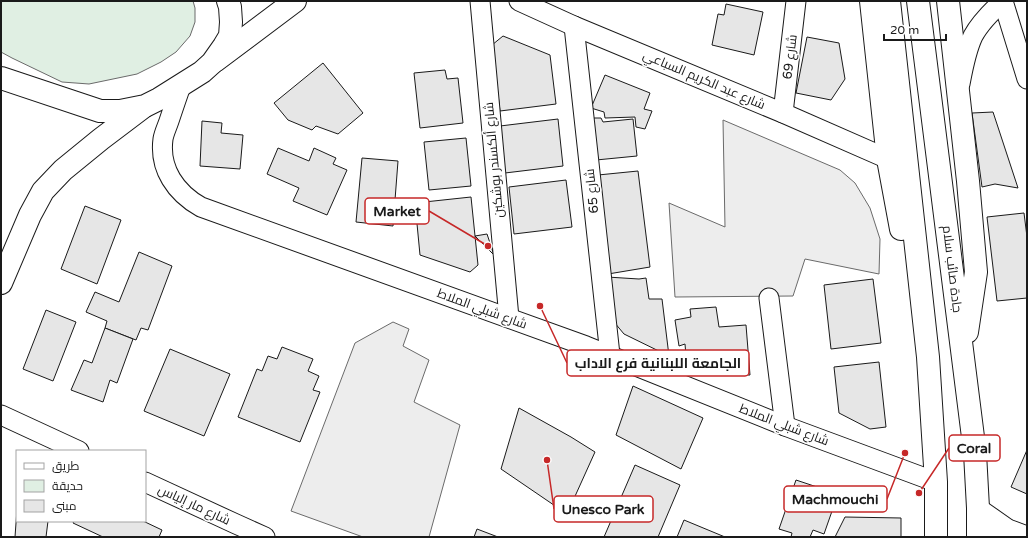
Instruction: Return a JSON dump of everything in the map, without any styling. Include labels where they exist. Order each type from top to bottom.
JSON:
[{"type":"main road","points":[[207,68],[230,36],[231,22],[228,1]]},
{"type":"main road","points":[[1,283],[30,215],[43,191],[63,170],[145,106],[181,86],[207,68],[295,1]]},
{"type":"main road","points":[[871,1],[888,159],[904,245],[928,357]]},
{"type":"main road","points":[[888,1],[928,357],[936,482],[936,537]]},
{"type":"main road","name":"جادة صائب سلام","points":[[918,1],[975,454],[978,537]]},
{"type":"main road","points":[[948,1],[959,91],[976,272],[963,357]]},
{"type":"main road","points":[[1,78],[100,111],[120,111],[145,106]]},
{"type":"street","name":"شارع ألكسندر بوشكين","points":[[480,1],[509,318]]},
{"type":"street","name":"شارع عبد الكريم السباعي","points":[[519,1],[574,26],[783,113],[888,159]]},
{"type":"street","name":"شارع 69","points":[[783,113],[796,1]]},
{"type":"street","points":[[959,91],[965,60],[973,36],[981,24],[1003,1],[1027,79]]},
{"type":"street","name":"شارع 65","points":[[574,26],[610,355]]},
{"type":"street","name":"شارع شبلي الملاط","points":[[181,86],[164,137],[164,162],[169,176],[175,185],[186,198],[201,207],[586,346],[785,426],[936,482]]},
{"type":"street","points":[[769,298],[785,426]]},
{"type":"street","points":[[1,414],[77,450]]},
{"type":"street","name":"شارع مار إلياس","points":[[146,482],[265,537]]},
{"type":"street","points":[[978,508],[1008,529],[1027,536]]},
{"type":"street","points":[[990,537],[1008,529]]},
{"type":"green space","points":[[1,1],[193,1],[195,8],[195,22],[190,36],[176,52],[161,62],[137,74],[89,84],[62,82],[1,52]]},
{"type":"shaded area","points":[[723,120],[840,170],[855,183],[870,208],[880,239],[879,274],[805,259],[793,296],[675,297],[669,203],[725,227]]},
{"type":"shaded area","points":[[393,322],[409,329],[403,346],[429,360],[414,402],[460,425],[429,537],[363,537],[291,511],[355,343]]},
{"type":"building","points":[[726,4],[763,12],[754,55],[712,45],[718,14],[724,15]]},
{"type":"building","points":[[503,36],[550,55],[556,104],[500,111],[492,45]]},
{"type":"building","points":[[807,37],[839,43],[845,79],[831,100],[796,93]]},
{"type":"building","points":[[323,63],[363,113],[338,134],[316,126],[312,130],[288,120],[274,103]]},
{"type":"building","points":[[445,70],[447,79],[458,78],[463,123],[420,128],[414,73]]},
{"type":"building","points":[[605,75],[650,93],[644,109],[652,111],[645,129],[636,127],[635,117],[605,118],[604,112],[591,108]]},
{"type":"building","points":[[993,112],[1018,188],[995,184],[982,187],[972,113]]},
{"type":"building","points":[[589,118],[601,118],[603,122],[633,119],[637,156],[596,160]]},
{"type":"building","points":[[558,119],[563,166],[505,173],[500,126]]},
{"type":"building","points":[[202,121],[222,123],[221,133],[243,135],[240,169],[200,166]]},
{"type":"building","points":[[466,138],[471,186],[429,190],[424,142]]},
{"type":"building","points":[[278,148],[309,161],[314,148],[336,158],[333,164],[347,170],[327,215],[293,201],[299,188],[267,174]]},
{"type":"building","points":[[362,158],[398,161],[393,226],[356,222]]},
{"type":"building","points":[[638,171],[650,267],[608,274],[598,175]]},
{"type":"building","points":[[566,180],[572,227],[514,234],[509,187]]},
{"type":"building","points":[[471,197],[478,265],[470,272],[420,255],[415,203]]},
{"type":"building","points":[[85,206],[121,220],[97,284],[61,269]]},
{"type":"building","points":[[1024,213],[1027,237],[1027,298],[997,301],[987,217]]},
{"type":"building","points":[[487,234],[494,255],[475,236]]},
{"type":"building","points":[[139,252],[172,266],[148,330],[141,328],[136,340],[105,328],[107,321],[86,312],[95,292],[119,302]]},
{"type":"building","points":[[607,277],[646,278],[649,299],[662,299],[669,356],[624,334],[614,322]]},
{"type":"building","points":[[873,279],[881,343],[831,349],[824,285]]},
{"type":"building","points":[[716,307],[719,327],[746,325],[750,375],[734,375],[695,362],[686,356],[685,344],[679,346],[675,320],[691,317],[690,309]]},
{"type":"building","points":[[46,310],[76,322],[53,381],[23,369]]},
{"type":"building","points":[[105,328],[133,339],[117,383],[110,380],[103,402],[71,390],[84,360],[92,363]]},
{"type":"building","points":[[282,347],[313,359],[308,371],[319,376],[313,390],[320,392],[300,442],[238,417],[257,369],[262,371],[268,356],[277,359]]},
{"type":"building","points":[[170,349],[230,374],[204,436],[144,411]]},
{"type":"building","points":[[879,362],[886,427],[870,429],[839,413],[834,367]]},
{"type":"building","points":[[633,386],[703,418],[681,469],[616,435]]},
{"type":"building","points":[[519,408],[595,452],[567,514],[501,469]]},
{"type":"building","points":[[1027,450],[1027,494],[1011,487]]},
{"type":"building","points":[[635,465],[680,485],[658,537],[604,537]]},
{"type":"building","points":[[796,480],[838,494],[824,534],[813,530],[810,537],[791,537],[792,533],[779,529]]},
{"type":"building","points":[[845,517],[901,518],[901,537],[835,537]]},
{"type":"building","points":[[684,520],[725,537],[677,537]]},
{"type":"building","points":[[16,522],[48,522],[46,537],[15,537]]},
{"type":"building","points":[[145,522],[162,530],[159,537],[103,537],[73,523]]},
{"type":"building","points":[[477,529],[498,537],[474,537]]},
{"type":"place","name":"Market","points":[[488,246]]},
{"type":"place","name":"الجامعة اللبنانية فرع الاداب","points":[[540,306]]},
{"type":"place","name":"Machmouchi","points":[[905,453]]},
{"type":"place","name":"Unesco Park","points":[[547,460]]},
{"type":"place","name":"Coral","points":[[919,493]]}]
